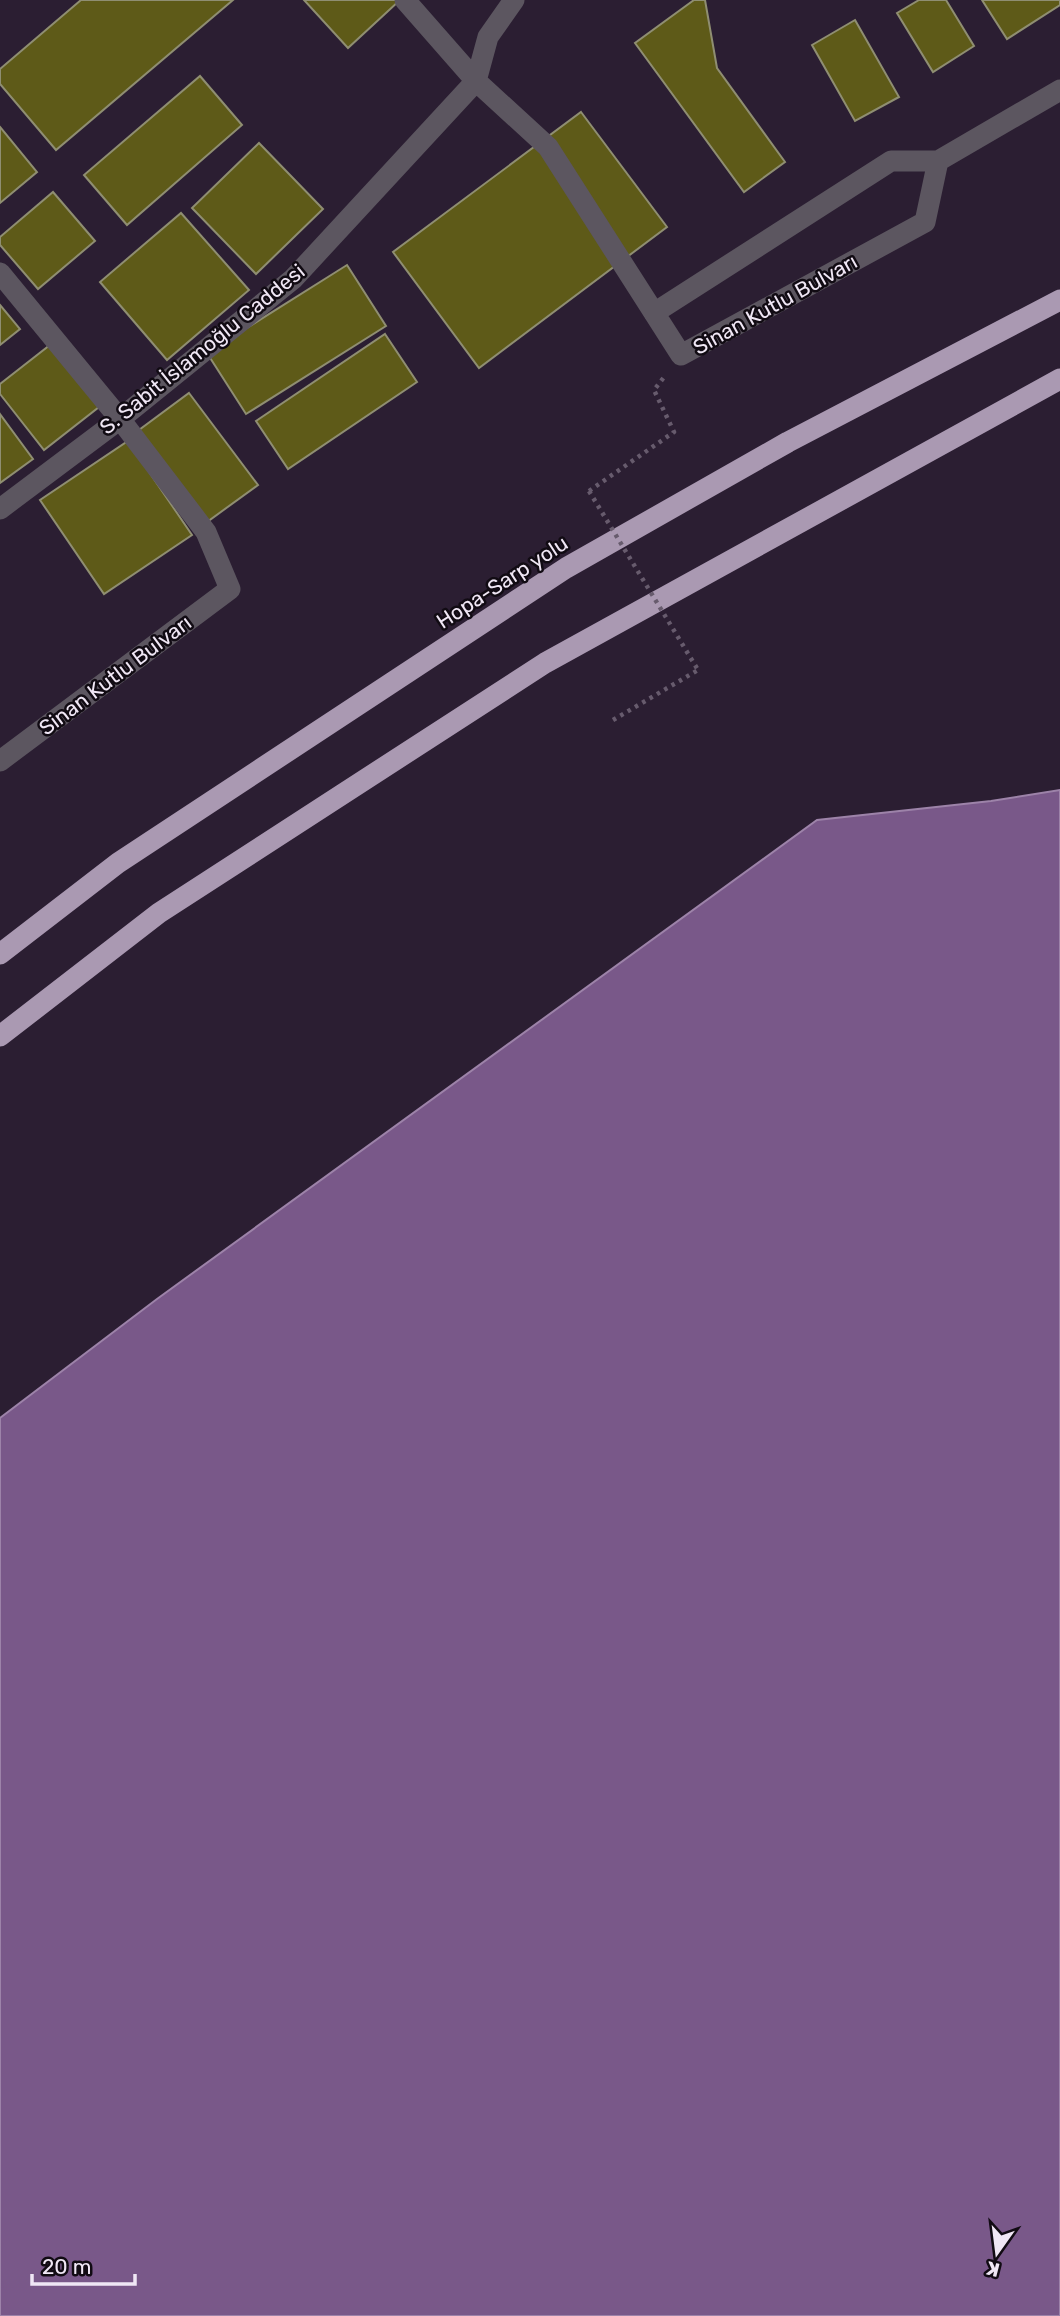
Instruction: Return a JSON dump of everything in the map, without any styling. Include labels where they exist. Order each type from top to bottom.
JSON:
[{"type":"highway","name":"Hopa-Sarp yolu","points":[[0,954],[118,863],[566,568],[788,442],[1060,300]]},
{"type":"highway","points":[[0,1036],[159,913],[545,663],[1060,379]]},
{"type":"street","name":"Sinan Kutlu Bulvarı","points":[[405,0],[476,81],[548,147],[681,355],[925,222],[938,161]]},
{"type":"street","points":[[476,81],[488,37],[514,0]]},
{"type":"street","name":"S. Sabit İslamoğlu Caddesi","points":[[0,509],[120,419],[293,279],[476,81]]},
{"type":"street","points":[[654,313],[891,161],[938,161],[1060,90]]},
{"type":"street","points":[[0,273],[120,419]]},
{"type":"street","name":"Sinan Kutlu Bulvarı","points":[[0,761],[230,589],[206,532],[120,419]]},
{"type":"path","points":[[613,720],[698,670],[589,491],[674,432],[654,390],[681,355]]},
{"type":"shaded area","points":[[1060,790],[1060,2316],[0,2316],[0,1418],[157,1299],[817,820],[991,801]]},
{"type":"building","points":[[81,0],[233,0],[56,150],[0,84],[0,69]]},
{"type":"building","points":[[304,0],[400,0],[348,48]]},
{"type":"building","points":[[694,0],[705,0],[717,68],[785,162],[744,192],[635,43]]},
{"type":"building","points":[[919,0],[946,0],[974,46],[933,72],[897,13]]},
{"type":"building","points":[[982,0],[1060,0],[1060,5],[1007,39]]},
{"type":"building","points":[[855,20],[899,97],[855,121],[812,45]]},
{"type":"building","points":[[200,76],[242,125],[127,225],[84,175]]},
{"type":"building","points":[[581,112],[667,227],[479,368],[393,252]]},
{"type":"building","points":[[0,127],[37,172],[0,203]]},
{"type":"building","points":[[259,143],[323,209],[256,274],[192,208]]},
{"type":"building","points":[[53,192],[95,241],[38,289],[0,245],[0,237]]},
{"type":"building","points":[[181,213],[249,290],[167,360],[100,282]]},
{"type":"building","points":[[347,265],[386,326],[246,414],[207,353]]},
{"type":"building","points":[[0,305],[20,329],[0,345]]},
{"type":"building","points":[[385,334],[417,382],[288,469],[256,421]]},
{"type":"building","points":[[50,345],[99,407],[44,450],[0,394],[0,384]]},
{"type":"building","points":[[189,393],[258,485],[207,522],[139,430]]},
{"type":"building","points":[[0,414],[33,459],[0,483]]},
{"type":"building","points":[[128,441],[192,535],[104,594],[40,500]]}]
